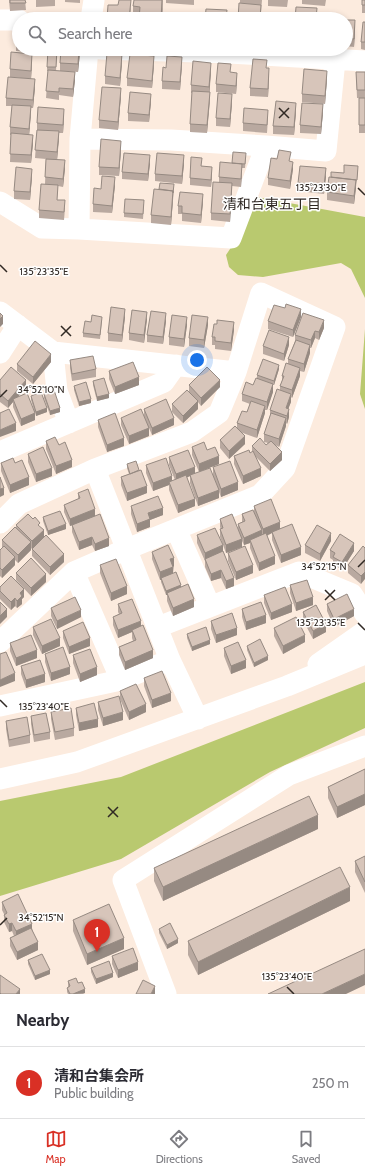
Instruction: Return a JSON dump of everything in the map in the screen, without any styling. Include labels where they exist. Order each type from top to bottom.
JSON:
[{"type":"street","points":[[92,12],[94,0]]},
{"type":"street","points":[[0,20],[12,20]]},
{"type":"street","points":[[79,229],[80,139],[87,56]]},
{"type":"street","points":[[274,56],[365,61]]},
{"type":"street","points":[[80,139],[171,140],[326,151],[335,60]]},
{"type":"street","points":[[0,202],[42,228],[231,238],[266,146]]},
{"type":"street","points":[[0,523],[19,504],[95,470],[192,432],[219,413],[236,372],[261,293],[335,326],[286,468],[260,495],[74,572],[0,642]]},
{"type":"street","points":[[0,312],[53,352],[236,372]]},
{"type":"street","points":[[0,353],[18,326]]},
{"type":"street","points":[[53,352],[57,391],[69,423]]},
{"type":"street","points":[[0,452],[164,382],[176,365]]},
{"type":"street","points":[[95,470],[158,626],[170,660],[198,719]]},
{"type":"street","points":[[176,529],[210,606]]},
{"type":"street","points":[[74,572],[121,680]]},
{"type":"street","points":[[158,626],[299,572],[352,594],[365,614]]},
{"type":"street","points":[[287,686],[365,631]]},
{"type":"street","points":[[0,779],[77,762],[287,686],[365,654]]},
{"type":"street","points":[[0,706],[121,680],[170,660]]},
{"type":"street","points":[[166,994],[123,880],[289,775],[365,746]]},
{"type":"green space","points":[[257,197],[365,217],[365,298],[351,269],[341,263],[263,277],[238,275],[229,267],[226,255],[242,231]]},
{"type":"green space","points":[[365,329],[365,409],[360,394]]},
{"type":"green space","points":[[365,682],[365,728],[270,772],[121,859],[0,896],[0,801],[121,777]]},
{"type":"building","points":[[10,0],[25,0],[26,3],[10,3]]},
{"type":"building","points":[[119,0],[131,0],[130,12],[108,12],[108,5],[118,5]]},
{"type":"building","points":[[134,0],[162,0],[161,12],[140,12],[140,7],[133,6]]},
{"type":"building","points":[[362,0],[365,0],[365,5],[362,5]]},
{"type":"building","points":[[239,3],[261,5],[260,12],[238,12]]},
{"type":"building","points":[[296,7],[317,8],[317,12],[296,12]]},
{"type":"building","points":[[206,9],[227,10],[227,12],[206,12]]},
{"type":"building","points":[[353,20],[355,20],[354,39]]},
{"type":"building","points":[[363,22],[365,22],[365,42],[361,42]]},
{"type":"building","points":[[11,52],[12,56],[32,56],[31,71],[10,69]]},
{"type":"building","points":[[48,56],[57,56],[56,67],[47,67]]},
{"type":"building","points":[[60,56],[79,56],[78,64],[60,63]]},
{"type":"building","points":[[107,56],[122,56],[120,78],[105,76]]},
{"type":"building","points":[[130,56],[154,56],[152,81],[127,78]]},
{"type":"building","points":[[167,56],[182,57],[180,82],[162,81],[163,67],[166,68]]},
{"type":"building","points":[[253,59],[267,60],[266,68],[269,68],[268,89],[250,88]]},
{"type":"building","points":[[193,61],[211,63],[209,87],[191,85]]},
{"type":"building","points":[[218,63],[231,64],[230,72],[237,73],[236,86],[216,84]]},
{"type":"building","points":[[304,69],[327,71],[325,96],[302,94]]},
{"type":"building","points":[[48,70],[75,72],[73,89],[59,88],[59,92],[46,91]]},
{"type":"building","points":[[356,72],[365,72],[365,90],[357,90]]},
{"type":"building","points":[[8,77],[35,79],[33,100],[6,98]]},
{"type":"building","points":[[102,87],[121,88],[118,122],[99,120]]},
{"type":"building","points":[[192,91],[210,92],[207,125],[190,124]]},
{"type":"building","points":[[130,92],[151,94],[149,115],[128,113]]},
{"type":"building","points":[[218,93],[232,94],[230,119],[216,118]]},
{"type":"building","points":[[359,98],[365,98],[365,125],[359,125]]},
{"type":"building","points":[[276,101],[296,103],[294,127],[273,126]]},
{"type":"building","points":[[302,103],[323,104],[321,127],[300,125]]},
{"type":"building","points":[[12,105],[31,106],[29,129],[10,127]]},
{"type":"building","points":[[38,107],[64,109],[63,125],[37,123]]},
{"type":"building","points":[[244,108],[268,110],[267,125],[243,123]]},
{"type":"building","points":[[37,130],[59,131],[57,152],[35,150]]},
{"type":"building","points":[[11,133],[33,135],[31,155],[10,154]]},
{"type":"building","points":[[101,139],[121,141],[119,168],[99,167]]},
{"type":"building","points":[[279,150],[291,152],[289,161],[293,162],[290,181],[268,178],[271,158],[277,159]]},
{"type":"building","points":[[233,152],[246,153],[245,164],[232,163]]},
{"type":"building","points":[[124,153],[150,155],[148,174],[122,172]]},
{"type":"building","points":[[157,153],[184,155],[182,176],[155,174]]},
{"type":"building","points":[[191,157],[202,158],[201,166],[212,167],[211,180],[190,178]]},
{"type":"building","points":[[46,159],[65,160],[63,179],[45,177]]},
{"type":"building","points":[[220,162],[242,164],[241,179],[219,177]]},
{"type":"building","points":[[344,165],[358,166],[357,180],[331,177],[331,172],[344,173]]},
{"type":"building","points":[[300,166],[326,168],[324,186],[298,183]]},
{"type":"building","points":[[16,167],[32,169],[30,192],[14,191]]},
{"type":"building","points":[[102,176],[115,177],[112,206],[93,204],[94,188],[101,189]]},
{"type":"building","points":[[329,177],[356,180],[354,196],[327,192]]},
{"type":"building","points":[[213,182],[232,183],[230,214],[211,213]]},
{"type":"building","points":[[160,183],[174,184],[173,193],[173,191],[159,189]]},
{"type":"building","points":[[41,184],[58,185],[57,200],[65,200],[64,212],[39,210]]},
{"type":"building","points":[[154,189],[173,191],[171,217],[151,215]]},
{"type":"building","points":[[180,192],[203,194],[201,215],[182,213],[182,206],[178,206]]},
{"type":"building","points":[[125,199],[144,200],[143,214],[124,213]]},
{"type":"building","points":[[286,304],[301,309],[293,330],[268,321],[274,305],[285,308]]},
{"type":"building","points":[[111,307],[125,309],[122,335],[108,333]]},
{"type":"building","points":[[132,310],[147,312],[144,335],[129,333]]},
{"type":"building","points":[[151,311],[166,313],[163,337],[147,335]]},
{"type":"building","points":[[303,313],[324,320],[319,332],[315,331],[311,340],[295,335]]},
{"type":"building","points":[[92,315],[102,317],[100,335],[83,333],[85,321],[91,322]]},
{"type":"building","points":[[172,315],[187,317],[184,339],[169,337]]},
{"type":"building","points":[[192,315],[208,317],[204,340],[189,338]]},
{"type":"building","points":[[217,320],[234,322],[231,343],[215,341],[215,337],[212,337],[214,324],[217,324]]},
{"type":"building","points":[[269,330],[289,337],[284,354],[263,346]]},
{"type":"building","points":[[296,340],[310,345],[304,364],[288,359]]},
{"type":"building","points":[[35,341],[51,354],[33,377],[17,364]]},
{"type":"building","points":[[93,356],[96,369],[72,374],[70,360]]},
{"type":"building","points":[[263,359],[279,365],[274,381],[257,375]]},
{"type":"building","points":[[133,362],[139,377],[115,387],[109,371]]},
{"type":"building","points":[[286,363],[300,368],[292,390],[280,386],[284,376],[282,376]]},
{"type":"building","points":[[11,367],[26,380],[8,401],[0,394],[0,380]]},
{"type":"building","points":[[207,367],[220,380],[201,398],[189,385]]},
{"type":"building","points":[[104,378],[109,394],[97,397],[93,381]]},
{"type":"building","points":[[256,378],[273,384],[267,402],[242,394],[246,382],[253,385]]},
{"type":"building","points":[[86,382],[91,399],[79,402],[74,386]]},
{"type":"building","points":[[277,389],[291,394],[286,408],[289,409],[287,416],[270,410]]},
{"type":"building","points":[[54,390],[60,408],[50,411],[44,394]]},
{"type":"building","points":[[187,390],[198,401],[183,416],[172,404]]},
{"type":"building","points":[[41,392],[47,408],[36,412],[31,396]]},
{"type":"building","points":[[27,393],[35,413],[21,419],[13,399]]},
{"type":"building","points":[[166,399],[174,418],[152,428],[144,409]]},
{"type":"building","points":[[251,401],[265,406],[257,430],[237,423],[242,411],[247,412]]},
{"type":"building","points":[[9,409],[16,423],[0,430],[0,413]]},
{"type":"building","points":[[141,409],[149,428],[129,436],[121,418]]},
{"type":"building","points":[[115,413],[124,438],[107,445],[98,420]]},
{"type":"building","points":[[271,413],[286,418],[279,439],[264,434]]},
{"type":"building","points":[[235,426],[245,436],[229,451],[220,440]]},
{"type":"building","points":[[55,437],[59,445],[65,442],[72,460],[56,466],[46,441]]},
{"type":"building","points":[[260,438],[266,445],[271,441],[282,452],[270,464],[252,446]]},
{"type":"building","points":[[204,442],[207,450],[215,447],[219,456],[199,464],[192,447]]},
{"type":"building","points":[[43,447],[52,468],[36,474],[28,454]]},
{"type":"building","points":[[188,450],[195,467],[176,474],[169,457]]},
{"type":"building","points":[[249,450],[250,453],[253,451],[261,468],[243,476],[234,456]]},
{"type":"building","points":[[13,458],[15,463],[22,460],[29,477],[10,485],[1,463]]},
{"type":"building","points":[[166,458],[172,476],[153,483],[146,465]]},
{"type":"building","points":[[136,461],[139,470],[130,474],[127,464]]},
{"type":"building","points":[[230,461],[238,482],[221,489],[213,467]]},
{"type":"building","points":[[210,468],[219,490],[198,498],[190,475]]},
{"type":"building","points":[[141,470],[147,486],[127,493],[121,477]]},
{"type":"building","points":[[186,475],[195,499],[178,505],[169,482]]},
{"type":"building","points":[[0,477],[4,488],[0,489]]},
{"type":"building","points":[[88,489],[95,509],[70,519],[64,505],[80,498],[78,493]]},
{"type":"building","points":[[158,496],[163,508],[148,513],[150,519],[137,524],[131,506]]},
{"type":"building","points":[[271,499],[280,522],[263,529],[254,506]]},
{"type":"building","points":[[253,510],[262,530],[244,538],[238,524],[245,521],[242,514]]},
{"type":"building","points":[[60,511],[66,524],[48,531],[43,517]]},
{"type":"building","points":[[28,514],[33,519],[35,517],[40,523],[38,525],[44,530],[32,541],[16,525]]},
{"type":"building","points":[[100,514],[109,538],[95,544],[92,537],[79,542],[72,525]]},
{"type":"building","points":[[232,514],[242,539],[226,545],[220,529],[223,528],[220,519]]},
{"type":"building","points":[[292,524],[301,547],[281,555],[272,532]]},
{"type":"building","points":[[317,525],[331,533],[320,554],[305,545]]},
{"type":"building","points":[[15,527],[31,542],[18,555],[2,540]]},
{"type":"building","points":[[215,528],[223,545],[205,553],[197,535]]},
{"type":"building","points":[[266,533],[275,556],[259,563],[250,540]]},
{"type":"building","points":[[340,534],[354,543],[342,562],[333,557],[335,553],[330,550]]},
{"type":"building","points":[[46,535],[64,554],[50,567],[32,549]]},
{"type":"building","points":[[168,545],[174,558],[170,559],[173,567],[160,572],[152,552]]},
{"type":"building","points":[[4,546],[15,557],[2,570],[0,568],[0,550]]},
{"type":"building","points":[[245,546],[253,565],[236,572],[228,553]]},
{"type":"building","points":[[363,546],[365,548],[365,572],[361,576],[348,565]]},
{"type":"building","points":[[223,551],[234,578],[226,581],[221,570],[211,574],[205,559]]},
{"type":"building","points":[[31,558],[46,574],[31,588],[16,573]]},
{"type":"building","points":[[116,559],[127,586],[111,593],[100,565]]},
{"type":"building","points":[[176,572],[181,585],[166,591],[161,578]]},
{"type":"building","points":[[11,576],[24,589],[20,593],[22,596],[17,601],[15,598],[11,602],[0,591],[0,587]]},
{"type":"building","points":[[307,580],[313,597],[296,603],[290,585]]},
{"type":"building","points":[[188,584],[194,599],[173,608],[167,593]]},
{"type":"building","points":[[285,587],[292,604],[271,613],[264,595]]},
{"type":"building","points":[[347,594],[354,609],[334,619],[327,604]]},
{"type":"building","points":[[75,597],[81,610],[57,621],[51,608]]},
{"type":"building","points":[[132,599],[141,621],[118,630],[113,617],[122,613],[118,604]]},
{"type":"building","points":[[0,602],[7,609],[0,616]]},
{"type":"building","points":[[261,602],[266,615],[246,622],[242,609]]},
{"type":"building","points":[[316,605],[326,624],[313,631],[303,612]]},
{"type":"building","points":[[232,613],[237,628],[216,635],[211,621]]},
{"type":"building","points":[[296,617],[305,635],[283,646],[274,628]]},
{"type":"building","points":[[51,619],[60,638],[42,646],[33,627]]},
{"type":"building","points":[[83,622],[90,638],[69,647],[63,631]]},
{"type":"building","points":[[143,625],[153,650],[125,662],[119,647],[136,640],[132,630]]},
{"type":"building","points":[[206,627],[210,640],[192,647],[187,634]]},
{"type":"building","points":[[31,635],[37,650],[16,658],[10,643]]},
{"type":"building","points":[[260,639],[268,656],[254,663],[247,646]]},
{"type":"building","points":[[238,642],[246,660],[231,666],[224,648]]},
{"type":"building","points":[[63,647],[70,667],[51,673],[45,654]]},
{"type":"building","points":[[90,649],[97,667],[80,674],[73,655]]},
{"type":"building","points":[[6,652],[15,673],[0,680],[0,654]]},
{"type":"building","points":[[40,660],[45,674],[26,680],[21,666]]},
{"type":"building","points":[[162,671],[171,693],[152,700],[144,678]]},
{"type":"building","points":[[136,684],[146,704],[129,712],[120,691]]},
{"type":"building","points":[[119,696],[123,712],[103,718],[98,702]]},
{"type":"building","points":[[94,703],[98,719],[79,723],[76,708]]},
{"type":"building","points":[[71,708],[74,728],[55,732],[51,712]]},
{"type":"building","points":[[46,713],[50,732],[34,735],[31,716]]},
{"type":"building","points":[[27,717],[30,735],[9,740],[6,721]]},
{"type":"building","points":[[365,769],[365,794],[337,807],[328,787]]},
{"type":"building","points":[[309,796],[318,815],[163,887],[154,868]]},
{"type":"building","points":[[365,856],[365,882],[355,861]]},
{"type":"building","points":[[340,867],[350,887],[198,962],[188,941]]},
{"type":"building","points":[[18,894],[32,924],[16,931],[12,923],[9,924],[4,915],[7,913],[2,902]]},
{"type":"building","points":[[109,904],[124,938],[87,954],[73,920]]},
{"type":"building","points":[[170,923],[178,939],[167,945],[159,929]]},
{"type":"building","points":[[31,928],[38,942],[17,952],[10,938]]},
{"type":"building","points":[[133,948],[138,962],[118,970],[112,956]]},
{"type":"building","points":[[365,949],[365,974],[322,994],[268,994]]},
{"type":"building","points":[[42,954],[50,970],[35,976],[28,960]]},
{"type":"building","points":[[109,961],[113,973],[96,979],[91,968]]},
{"type":"building","points":[[0,975],[20,989],[16,994],[0,993]]},
{"type":"building","points":[[76,978],[78,983],[82,982],[85,989],[70,994],[67,988],[70,986],[68,981]]},
{"type":"building","points":[[143,980],[155,986],[151,994],[136,994]]},
{"type":"place","name":"清和台集会所","points":[[97,952]]},
{"type":"district","name":"清和台東五丁目","points":[[272,204]]}]
